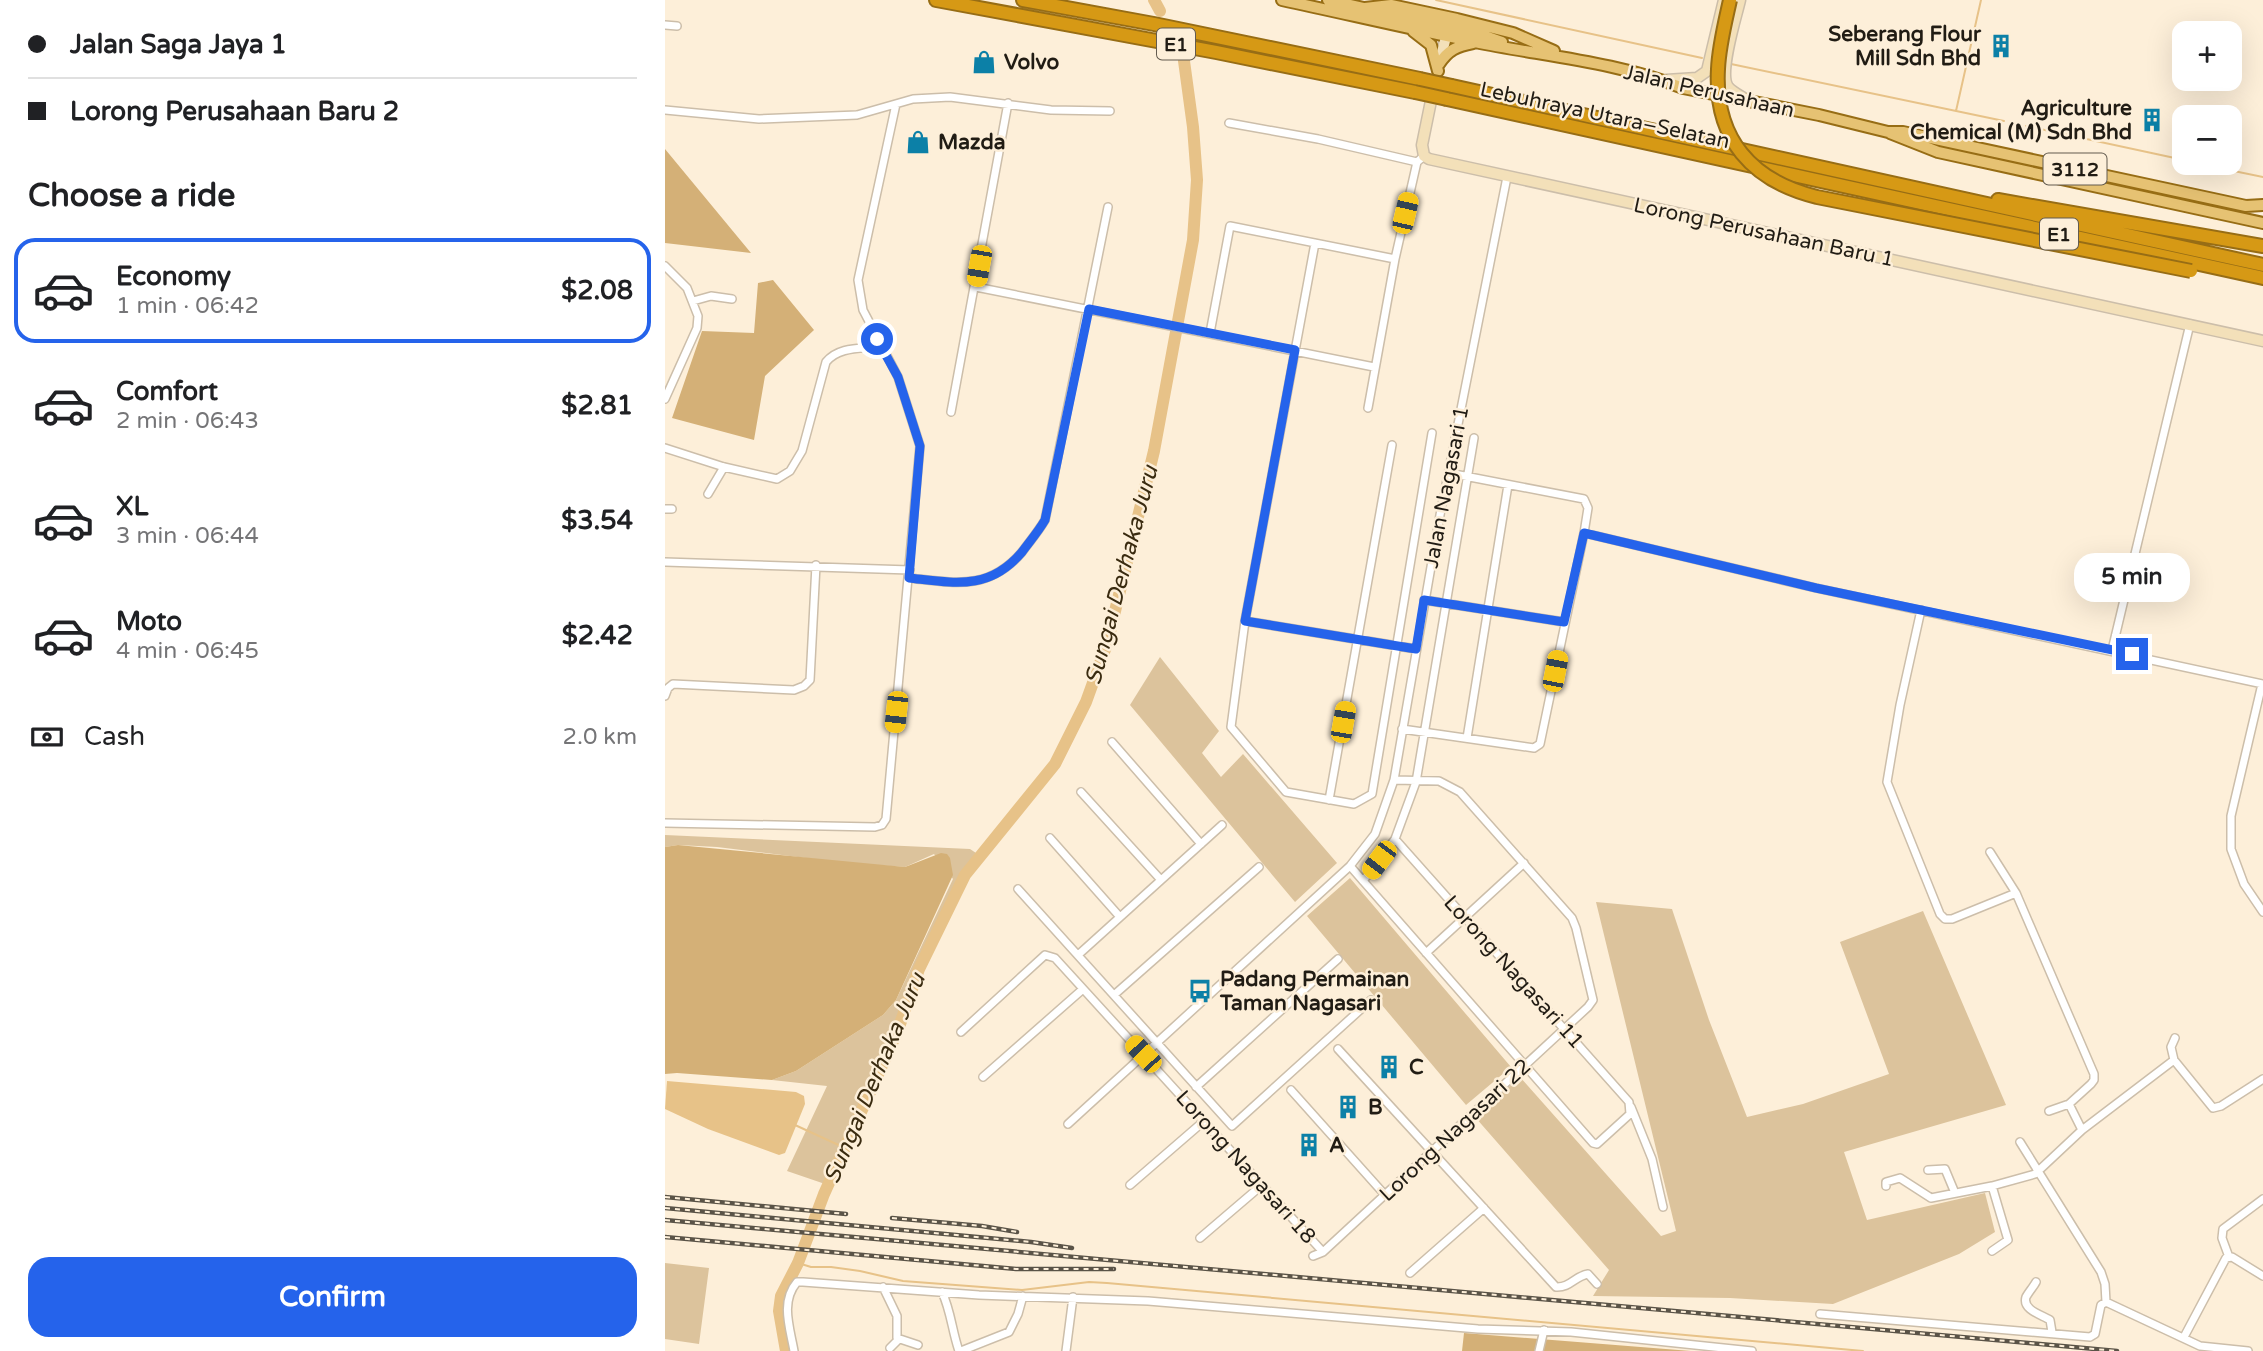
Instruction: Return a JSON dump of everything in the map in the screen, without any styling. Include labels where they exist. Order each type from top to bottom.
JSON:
[{"type":"highway","name":"Lebuhraya Utara–Selatan","points":[[936,0],[1415,92],[2263,278]]},
{"type":"highway","name":"Lebuhraya Utara–Selatan","points":[[1023,0],[1517,98],[1966,201],[2263,265]]},
{"type":"highway","points":[[1731,0],[1719,59],[1718,95],[1722,115],[1731,137],[1745,157],[1764,176],[1789,190],[2191,271],[2222,269]]},
{"type":"highway","points":[[1966,201],[1977,198],[1995,199],[2263,246]]},
{"type":"main road","name":"Jalan Perusahaan","points":[[1282,0],[1406,27],[1451,27],[1531,52]]},
{"type":"main road","points":[[1328,0],[1366,8],[1391,5],[1451,27],[1513,33],[1569,58]]},
{"type":"main road","points":[[1406,27],[1423,37],[1431,46],[1438,68]]},
{"type":"main road","name":"Jalan Perusahaan","points":[[1451,27],[1475,42],[1569,58],[1662,80],[1683,88],[1888,132],[1938,152],[2263,223]]},
{"type":"main road","points":[[1438,68],[1445,55],[1453,48],[1475,42]]},
{"type":"main road","name":"Jalan Perusahaan","points":[[1888,132],[1903,132],[2246,206],[2263,205]]},
{"type":"main road","points":[[2006,167],[2008,154]]},
{"type":"street","points":[[1662,80],[1692,80],[1705,74],[1710,63],[1724,0]]},
{"type":"street","points":[[1740,0],[1725,79],[1732,91],[1750,102]]},
{"type":"street","points":[[665,25],[677,26]]},
{"type":"street","points":[[1368,408],[1395,259],[1421,159],[1438,68],[1451,27]]},
{"type":"street","points":[[665,110],[759,119],[857,115],[913,99],[950,97],[1051,110],[1110,111]]},
{"type":"street","points":[[951,412],[1008,103]]},
{"type":"street","points":[[665,823],[875,827],[885,819],[920,446],[898,377],[863,310],[858,280],[896,104]]},
{"type":"street","points":[[1230,123],[1421,159]]},
{"type":"street","name":"Lorong Perusahaan Baru 1","points":[[1421,159],[2263,341]]},
{"type":"street","name":"Jalan Nagasari 1","points":[[1068,1124],[1350,866],[1375,834],[1394,779],[1424,600],[1507,177]]},
{"type":"street","points":[[665,562],[816,565],[910,574],[955,583],[991,578],[1010,566],[1045,520],[1108,207]]},
{"type":"street","points":[[1210,334],[1230,226],[1395,259]]},
{"type":"street","points":[[1315,243],[1245,621],[1231,727],[1286,792],[1354,804],[1372,794],[1432,433]]},
{"type":"street","points":[[665,266],[687,288],[698,316],[697,328],[665,399]]},
{"type":"street","points":[[975,287],[1374,367]]},
{"type":"street","points":[[693,301],[711,296],[732,299]]},
{"type":"street","points":[[2112,650],[2190,324]]},
{"type":"street","points":[[665,448],[724,467],[777,479],[790,471],[802,451],[826,362],[842,350],[881,346]]},
{"type":"street","points":[[1363,881],[1395,839],[1416,782],[1474,438]]},
{"type":"street","points":[[1329,800],[1392,446]]},
{"type":"street","points":[[708,494],[724,467]]},
{"type":"street","points":[[1402,729],[1534,748],[1540,744],[1584,533],[1588,508],[1584,499],[1449,473]]},
{"type":"street","points":[[1467,738],[1508,485]]},
{"type":"street","points":[[1584,533],[2263,684],[2231,816],[2231,849],[2244,884],[2263,912]]},
{"type":"street","points":[[665,696],[673,684],[793,690],[804,686],[810,680],[816,565]]},
{"type":"street","points":[[1424,600],[1564,622]]},
{"type":"street","points":[[1921,610],[1900,705],[1887,782],[1940,914],[1945,919],[1952,919],[2016,893]]},
{"type":"street","points":[[1245,621],[1416,649]]},
{"type":"street","points":[[1112,742],[1201,844]]},
{"type":"street","points":[[1394,779],[1439,782],[1460,792],[1524,863],[1426,953]]},
{"type":"street","points":[[1081,792],[1161,880]]},
{"type":"street","points":[[1078,955],[1222,825]]},
{"type":"street","points":[[1050,838],[1120,917]]},
{"type":"street","name":"Lorong Nagasari 11","points":[[1395,839],[1620,1089],[1652,1159],[1663,1207]]},
{"type":"street","points":[[1990,852],[2016,893],[2094,1074],[2094,1080],[2069,1104],[2049,1111]]},
{"type":"street","name":"Lorong Nagasari 22","points":[[1313,1256],[1323,1252],[1593,1000],[1572,918],[1524,863]]},
{"type":"street","points":[[1350,866],[1593,1143],[1597,1144],[1630,1114],[1630,1107]]},
{"type":"street","points":[[1114,995],[1259,867]]},
{"type":"street","points":[[1018,889],[1232,1126],[1371,1000]]},
{"type":"street","name":"Lorong Nagasari 18","points":[[961,1032],[1045,956],[1055,958],[1323,1252]]},
{"type":"street","points":[[1196,1087],[1338,959]]},
{"type":"street","points":[[983,1077],[1083,989]]},
{"type":"street","points":[[2175,1038],[2171,1047],[2175,1060],[2213,1108],[2221,1106],[2263,1079]]},
{"type":"street","points":[[1338,1049],[1556,1287],[1568,1286],[1583,1274],[1588,1274],[1597,1284]]},
{"type":"street","points":[[1885,1186],[1887,1182],[1900,1178],[1931,1198],[1991,1186],[2038,1172],[2082,1130],[2175,1060]]},
{"type":"street","points":[[1291,1090],[1385,1195]]},
{"type":"street","points":[[2069,1104],[2082,1130]]},
{"type":"street","points":[[1130,1185],[1204,1121]]},
{"type":"street","points":[[2020,1142],[2101,1272],[2106,1303]]},
{"type":"street","points":[[1928,1170],[1945,1168],[1955,1193]]},
{"type":"street","points":[[1200,1238],[1262,1185]]},
{"type":"street","points":[[1991,1186],[2008,1237],[2005,1243],[1992,1251]]},
{"type":"street","points":[[2263,1199],[2223,1229],[2222,1238],[2229,1257],[2263,1276]]},
{"type":"street","points":[[1410,1273],[1483,1208]]},
{"type":"street","points":[[2184,1337],[2223,1262],[2229,1257]]},
{"type":"street","points":[[794,1351],[786,1312],[793,1286],[797,1282],[1263,1310],[1465,1328],[1544,1330],[1752,1351]]},
{"type":"street","points":[[2036,1282],[2027,1296],[2027,1304],[2030,1310],[2050,1320],[2052,1332]]},
{"type":"street","points":[[883,1287],[897,1316],[896,1333],[899,1339],[918,1345]]},
{"type":"street","points":[[942,1292],[948,1304],[960,1351],[1009,1332],[1019,1314],[1023,1296]]},
{"type":"street","points":[[1066,1351],[1073,1297]]},
{"type":"street","points":[[1820,1314],[2092,1336],[2101,1305],[2106,1303]]},
{"type":"street","points":[[2106,1303],[2200,1346],[2248,1351]]},
{"type":"street","points":[[1539,1351],[1544,1330]]},
{"type":"street","points":[[890,1348],[899,1339]]},
{"type":"shaded area","points":[[665,149],[751,253],[665,243]]},
{"type":"shaded area","points":[[773,280],[814,330],[765,376],[754,440],[672,418],[702,331],[754,333],[758,283]]},
{"type":"shaded area","points":[[1160,657],[1219,731],[1202,753],[1221,777],[1243,754],[1337,863],[1295,902],[1130,705]]},
{"type":"shaded area","points":[[665,835],[970,849],[976,853],[941,915],[888,1047],[825,1184],[787,1171],[827,1086],[772,1080],[796,1071],[883,1015],[896,1000],[953,879],[934,854],[905,867],[846,863],[717,847],[665,847]]},
{"type":"shaded area","points":[[678,845],[905,867],[941,853],[950,858],[953,875],[896,1000],[883,1015],[796,1071],[772,1080],[665,1074],[665,847]]},
{"type":"shaded area","points":[[1350,878],[1511,1067],[1466,1105],[1307,916]]},
{"type":"shaded area","points":[[1596,902],[1672,909],[1709,1020],[1747,1117],[1803,1104],[1889,1074],[1840,942],[1923,911],[2006,1105],[1844,1152],[1867,1220],[1985,1193],[1995,1232],[1959,1254],[1833,1304],[1730,1298],[1593,1296],[1609,1270],[1475,1117],[1520,1077],[1661,1236],[1676,1231]]},
{"type":"shaded area","points":[[667,1081],[796,1092],[804,1096],[805,1104],[785,1153],[779,1155],[708,1129],[665,1109]]},
{"type":"shaded area","points":[[665,1263],[709,1268],[699,1344],[665,1339]]},
{"type":"shaded area","points":[[1464,1333],[1691,1351],[1462,1351]]},
{"type":"waterway","points":[[1154,0],[1160,11]]},
{"type":"waterway","points":[[1436,0],[1702,58]]},
{"type":"waterway","points":[[1956,111],[1981,0]]},
{"type":"waterway","name":"Sungai Derhaka Juru","points":[[786,1351],[779,1311],[781,1296],[798,1263],[824,1194],[898,1030],[919,969],[965,875],[1055,764],[1086,702],[1107,644],[1154,451],[1193,240],[1197,180],[1184,61]]},
{"type":"waterway","points":[[1731,64],[2004,121]]},
{"type":"waterway","points":[[2026,126],[2172,157]]},
{"type":"waterway","points":[[2242,173],[2263,177]]},
{"type":"waterway","points":[[795,1125],[845,1148]]},
{"type":"waterway","points":[[798,1263],[811,1267],[860,1271],[903,1281],[1022,1290],[1089,1282],[1107,1283],[1863,1351]]},
{"type":"railway","points":[[665,1197],[846,1214]]},
{"type":"railway","points":[[665,1208],[1072,1248]]},
{"type":"railway","points":[[892,1218],[1017,1232]]},
{"type":"railway","points":[[665,1220],[2117,1351]]},
{"type":"railway","points":[[665,1237],[1016,1269],[1114,1269]]},
{"type":"place","name":"Seberang Flour Mill Sdn Bhd","points":[[2001,46]]},
{"type":"place","name":"Volvo","points":[[984,62]]},
{"type":"place","name":"Agriculture Chemical (M) Sdn Bhd","points":[[2152,120]]},
{"type":"place","name":"Mazda","points":[[918,142]]},
{"type":"place","name":"Padang Permainan Taman Nagasari","points":[[1200,991]]},
{"type":"place","name":"C","points":[[1389,1067]]},
{"type":"place","name":"B","points":[[1348,1107]]},
{"type":"place","name":"A","points":[[1309,1145]]},
{"type":"route","points":[[877,339],[898,377],[920,446],[909,578],[955,583],[991,578],[1010,566],[1038,532],[1045,520],[1089,309],[1295,350],[1245,621],[1416,649],[1424,600],[1564,622],[1584,533],[1816,588],[2132,654]]}]
